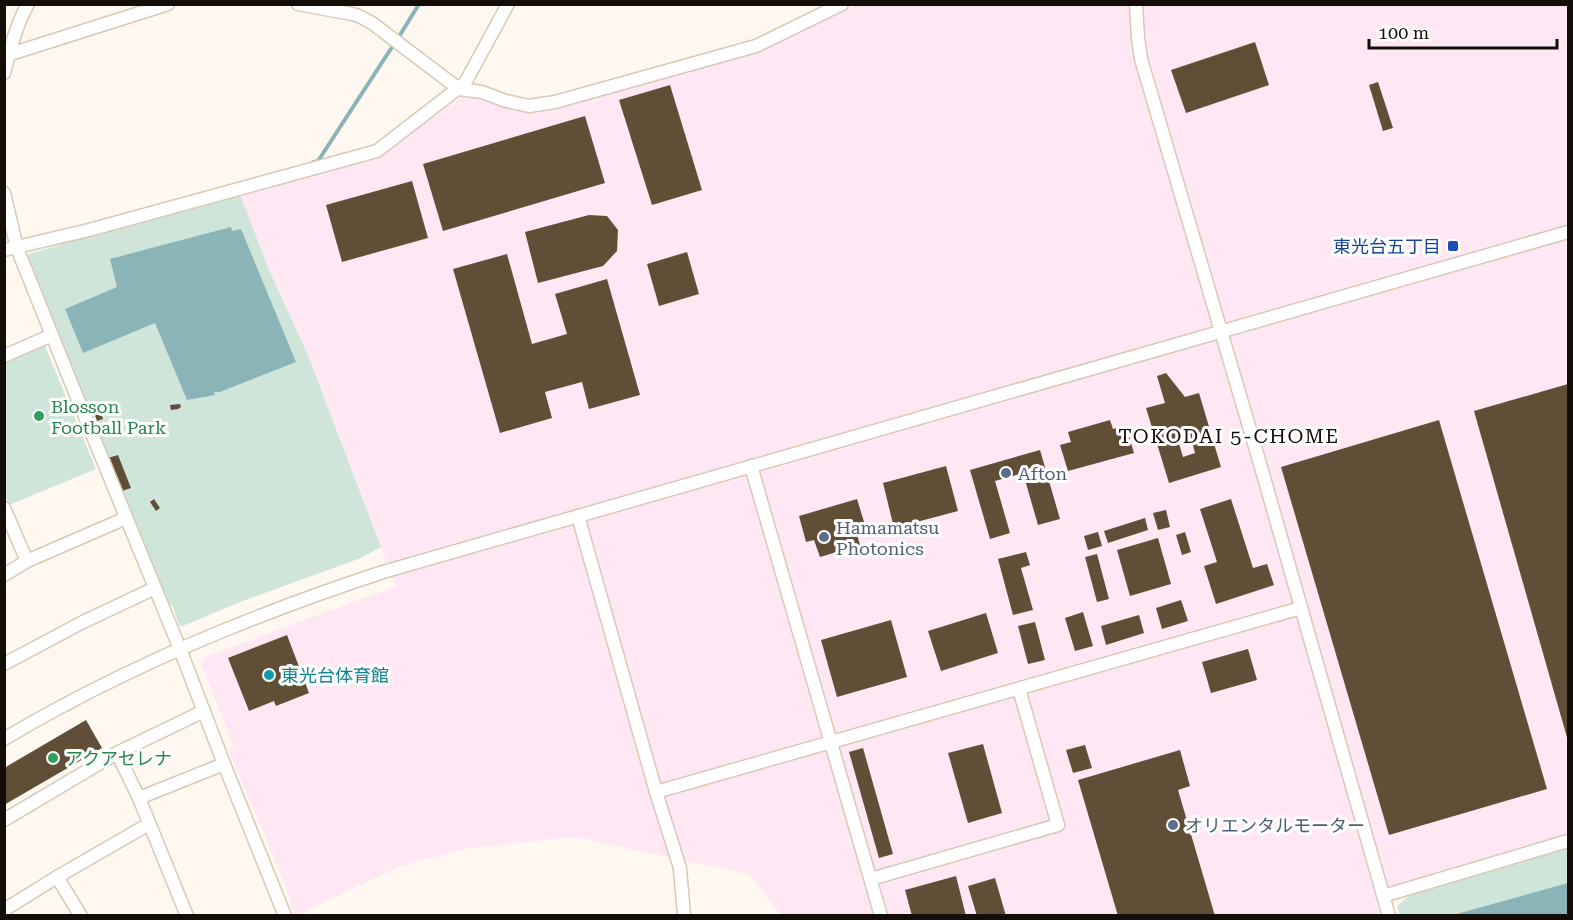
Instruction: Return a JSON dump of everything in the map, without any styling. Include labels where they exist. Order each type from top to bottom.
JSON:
[{"type":"street","points":[[4,74],[7,55],[28,4]]},
{"type":"street","points":[[7,55],[168,4]]},
{"type":"street","points":[[298,4],[358,10],[459,89],[482,92],[529,106],[555,102],[756,46],[842,4]]},
{"type":"street","points":[[11,249],[89,230],[377,151],[465,83],[508,4]]},
{"type":"street","points":[[1136,4],[1142,59],[1389,915]]},
{"type":"street","points":[[4,193],[11,249],[52,335],[285,915]]},
{"type":"street","points":[[4,739],[94,689],[180,649],[343,585],[383,572],[1569,232]]},
{"type":"street","points":[[4,356],[52,335]]},
{"type":"street","points":[[752,466],[881,915]]},
{"type":"street","points":[[4,508],[27,561]]},
{"type":"street","points":[[578,516],[656,792],[680,868],[684,915]]},
{"type":"street","points":[[4,575],[27,561],[126,518]]},
{"type":"street","points":[[4,664],[82,622],[155,588]]},
{"type":"street","points":[[656,792],[1301,608]]},
{"type":"street","points":[[871,879],[1058,825],[1019,688]]},
{"type":"street","points":[[4,820],[117,753],[204,711]]},
{"type":"street","points":[[117,753],[139,798],[187,915]]},
{"type":"street","points":[[139,798],[224,764]]},
{"type":"street","points":[[4,910],[149,824]]},
{"type":"street","points":[[1383,896],[1569,841]]},
{"type":"street","points":[[57,877],[81,915]]},
{"type":"shaded area","points":[[856,5],[1568,5],[1568,846],[1376,901],[1380,915],[782,916],[749,874],[571,837],[464,849],[398,867],[294,915],[285,884],[228,749],[234,746],[201,663],[205,657],[396,586],[308,355],[270,272],[239,192],[374,160],[462,97],[468,96],[513,110],[546,111],[763,50]]},
{"type":"green space","points":[[239,192],[270,272],[308,355],[381,547],[361,558],[240,602],[183,626],[179,625],[173,607],[163,595],[26,260],[29,254]]},
{"type":"green space","name":"Blosson Football Park","points":[[45,346],[96,469],[9,505],[4,493],[5,362]]},
{"type":"green space","points":[[1568,848],[1568,915],[1400,915],[1397,906],[1411,894]]},
{"type":"water","points":[[231,227],[232,231],[241,229],[296,362],[220,392],[214,392],[215,395],[187,400],[155,323],[83,353],[65,309],[117,287],[110,259]]},
{"type":"water","points":[[1568,883],[1568,915],[1453,915]]},
{"type":"building","points":[[1255,42],[1269,85],[1186,113],[1171,70]]},
{"type":"building","points":[[1378,82],[1393,128],[1383,131],[1369,85]]},
{"type":"building","points":[[670,85],[702,190],[652,205],[619,100]]},
{"type":"building","points":[[585,116],[605,183],[443,231],[423,164]]},
{"type":"building","points":[[412,181],[428,238],[342,262],[326,205]]},
{"type":"building","points":[[589,215],[607,216],[618,230],[617,251],[603,266],[538,283],[525,232]]},
{"type":"building","points":[[687,252],[699,294],[659,306],[647,264]]},
{"type":"building","points":[[507,254],[532,344],[567,334],[555,294],[607,279],[640,395],[589,409],[582,382],[545,392],[552,418],[500,433],[453,269]]},
{"type":"building","points":[[1166,373],[1185,397],[1199,393],[1221,467],[1169,483],[1146,408],[1165,403],[1157,376]],"holes":[[[1189,430],[1195,453],[1183,457],[1176,434]]]},
{"type":"building","points":[[1568,384],[1568,741],[1474,411]]},
{"type":"building","points":[[180,404],[181,407],[178,409],[171,410],[170,405]]},
{"type":"building","points":[[100,410],[103,419],[97,421],[94,412]]},
{"type":"building","points":[[1110,420],[1113,429],[1126,426],[1134,453],[1068,471],[1060,445],[1071,442],[1068,432]]},
{"type":"building","points":[[1439,420],[1547,789],[1389,835],[1281,467]]},
{"type":"building","points":[[1040,450],[1060,519],[1038,525],[1023,473],[995,481],[1010,533],[990,539],[970,470]]},
{"type":"building","points":[[118,455],[131,488],[122,491],[108,458]]},
{"type":"building","points":[[946,466],[958,511],[894,528],[883,483]]},
{"type":"building","points":[[154,499],[160,508],[156,511],[150,502]]},
{"type":"building","points":[[857,499],[865,525],[855,528],[860,545],[820,557],[814,540],[806,542],[799,516]]},
{"type":"building","points":[[1231,499],[1253,568],[1267,564],[1274,585],[1216,604],[1204,566],[1217,562],[1200,509]]},
{"type":"building","points":[[1166,510],[1170,527],[1158,530],[1153,513]]},
{"type":"building","points":[[1145,518],[1148,530],[1108,543],[1104,531]]},
{"type":"building","points":[[1098,532],[1102,546],[1088,550],[1084,536]]},
{"type":"building","points":[[1185,532],[1191,552],[1182,555],[1176,535]]},
{"type":"building","points":[[1158,538],[1171,584],[1130,596],[1117,550]]},
{"type":"building","points":[[1026,552],[1030,565],[1021,568],[1033,610],[1013,615],[998,559]]},
{"type":"building","points":[[1097,554],[1109,599],[1097,602],[1085,557]]},
{"type":"building","points":[[1181,600],[1188,621],[1162,629],[1156,608]]},
{"type":"building","points":[[1083,612],[1093,646],[1075,651],[1065,618]]},
{"type":"building","points":[[986,613],[998,653],[941,671],[928,631]]},
{"type":"building","points":[[1139,615],[1144,633],[1106,645],[1101,626]]},
{"type":"building","points":[[891,620],[907,677],[837,697],[821,640]]},
{"type":"building","points":[[1035,622],[1045,660],[1028,664],[1018,626]]},
{"type":"building","name":"東光台体育館","points":[[287,635],[309,693],[276,706],[274,701],[249,711],[228,658]]},
{"type":"building","points":[[1248,649],[1257,680],[1211,693],[1202,662]]},
{"type":"building","name":"アクアセレナ","points":[[86,720],[102,748],[4,805],[4,768]]},
{"type":"building","points":[[983,744],[1002,813],[968,823],[948,753]]},
{"type":"building","points":[[1085,745],[1092,768],[1073,773],[1066,750]]},
{"type":"building","points":[[863,748],[893,854],[879,858],[849,752]]},
{"type":"building","points":[[1180,750],[1190,786],[1178,790],[1215,916],[1118,916],[1078,780]]},
{"type":"building","points":[[956,876],[966,916],[912,916],[905,890]]},
{"type":"building","points":[[995,878],[1006,916],[977,916],[968,886]]},
{"type":"waterway","points":[[400,35],[419,4]]},
{"type":"waterway","points":[[314,162],[318,161],[394,44]]},
{"type":"place","name":"東光台五丁目","points":[[1453,246]]},
{"type":"place","name":"Blosson Football Park","points":[[39,416]]},
{"type":"place","name":"Afton","points":[[1006,473]]},
{"type":"place","name":"Hamamatsu Photonics","points":[[824,537]]},
{"type":"place","name":"東光台体育館","points":[[269,675]]},
{"type":"place","name":"アクアセレナ","points":[[53,758]]},
{"type":"place","name":"オリエンタルモーター","points":[[1173,825]]},
{"type":"district","name":"TOKODAI 5-CHOME","points":[[1229,436]]}]
